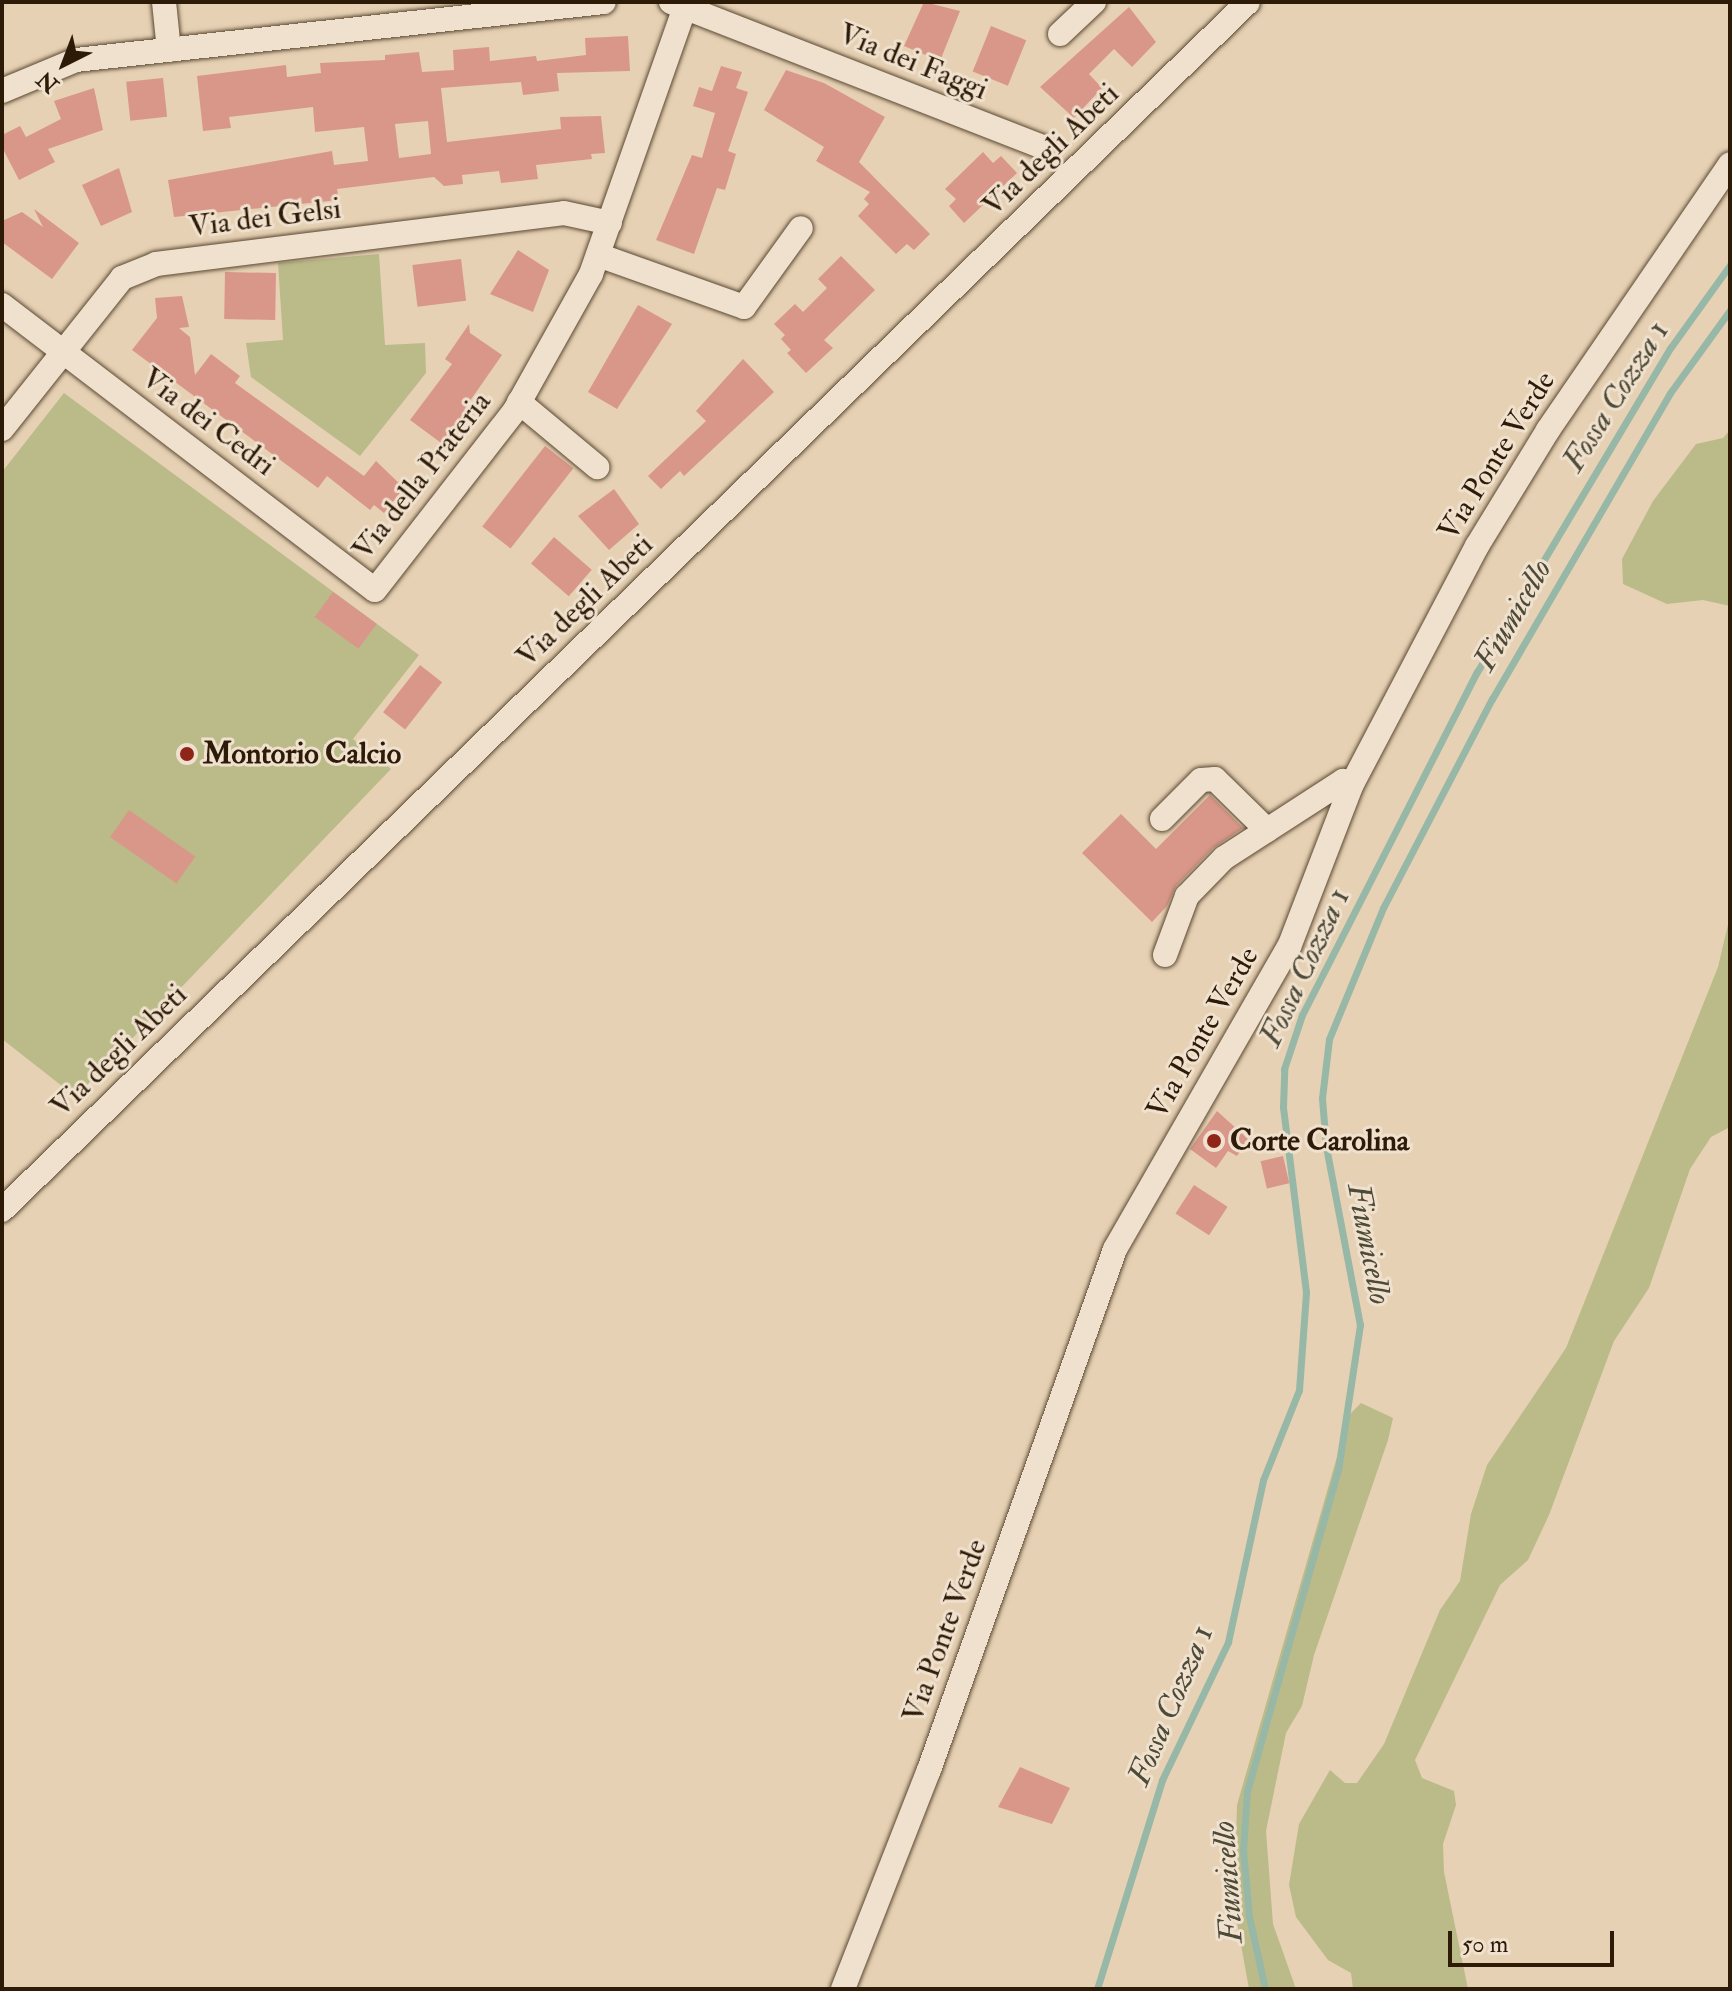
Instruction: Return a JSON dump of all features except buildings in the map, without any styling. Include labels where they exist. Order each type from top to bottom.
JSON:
[{"type":"street","points":[[164,2],[169,50]]},
{"type":"street","points":[[2,91],[76,60],[604,2]]},
{"type":"street","points":[[1060,34],[1094,2]]},
{"type":"street","name":"Via degli Abeti","points":[[2,1210],[1248,2]]},
{"type":"street","name":"Via degli Abeti","points":[[1213,37],[1268,2]]},
{"type":"street","name":"Via dei Faggi","points":[[681,4],[1042,147]]},
{"type":"street","name":"Via della Prateria","points":[[375,590],[519,402],[598,255],[681,4]]},
{"type":"street","name":"Via Ponte Verde","points":[[843,1989],[929,1770],[1115,1249],[1289,947],[1351,786],[1477,546],[1540,443],[1730,164]]},
{"type":"street","name":"Via dei Gelsi","points":[[2,429],[60,350],[122,278],[156,264],[564,213],[610,223]]},
{"type":"street","points":[[598,255],[744,307],[801,228]]},
{"type":"street","name":"Via dei Cedri","points":[[2,305],[375,590]]},
{"type":"street","name":"Via della Prateria","points":[[519,402],[597,467]]},
{"type":"street","points":[[1162,819],[1201,780],[1215,779],[1267,830]]},
{"type":"street","points":[[1165,955],[1187,896],[1224,858],[1343,781],[1351,786]]},
{"type":"shaded area","points":[[379,254],[385,345],[425,343],[426,373],[360,456],[251,377],[246,343],[283,340],[278,263]]},
{"type":"shaded area","name":"Montorio Calcio","points":[[64,393],[419,655],[353,739],[391,769],[76,1097],[2,1039],[2,472]]},
{"type":"shaded area","points":[[1730,430],[1730,606],[1703,600],[1667,604],[1623,584],[1622,559],[1653,501],[1696,444],[1723,438]]},
{"type":"shaded area","points":[[1730,916],[1730,1127],[1711,1137],[1690,1169],[1649,1288],[1614,1341],[1549,1515],[1528,1560],[1500,1585],[1415,1760],[1422,1778],[1454,1791],[1456,1805],[1443,1844],[1444,1872],[1468,1989],[1353,1989],[1351,1973],[1328,1960],[1296,1917],[1289,1885],[1299,1824],[1330,1770],[1345,1783],[1357,1783],[1384,1744],[1440,1610],[1460,1581],[1471,1514],[1487,1465],[1566,1348],[1718,967]]},
{"type":"shaded area","points":[[1361,1403],[1393,1418],[1314,1655],[1302,1706],[1286,1733],[1266,1831],[1273,1924],[1296,1989],[1249,1989],[1234,1906],[1237,1805],[1349,1415]]},
{"type":"waterway","name":"Fossa Cozza 1","points":[[1097,1989],[1162,1780],[1228,1642],[1263,1480],[1299,1390],[1306,1292],[1283,1107],[1284,1069],[1302,1015],[1477,672],[1671,347],[1730,265]]},
{"type":"waterway","name":"Fiumicello","points":[[1265,1989],[1249,1916],[1243,1850],[1247,1791],[1338,1470],[1360,1325],[1326,1147],[1322,1098],[1329,1039],[1383,908],[1492,699],[1670,393],[1730,310]]},
{"type":"place","name":"Montorio Calcio","points":[[187,754]]},
{"type":"place","name":"Corte Carolina","points":[[1214,1141]]}]
